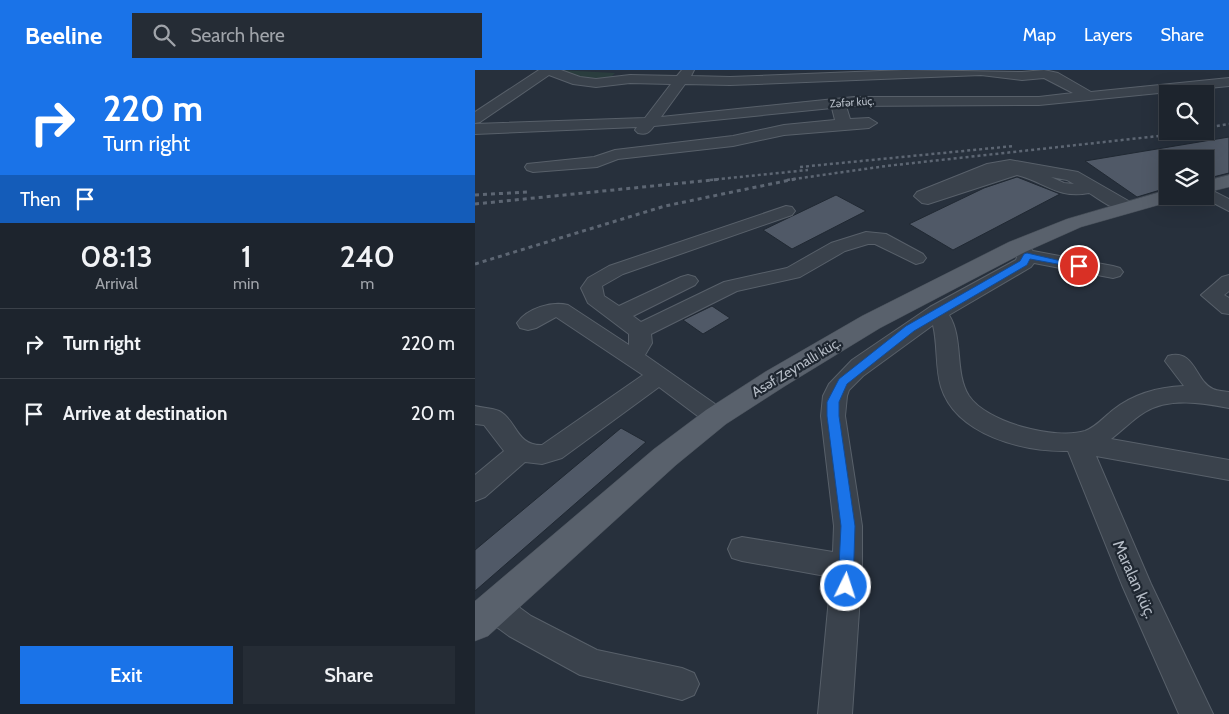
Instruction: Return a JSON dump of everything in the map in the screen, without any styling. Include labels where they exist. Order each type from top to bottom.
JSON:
[{"type":"main road","points":[[1214,185],[1229,181]]},
{"type":"main road","name":"Asəf Zeynallı küç.","points":[[485,615],[665,458],[716,417],[775,379],[871,322],[1022,252],[1074,222],[1159,199]]},
{"type":"street","points":[[475,119],[548,70],[585,82],[603,83],[684,76],[981,71],[1022,76],[1049,72],[1088,96]]},
{"type":"street","points":[[609,70],[684,76],[895,70]]},
{"type":"street","points":[[628,154],[630,145],[684,76]]},
{"type":"street","name":"Zəfər küç.","points":[[475,129],[649,122],[837,102],[889,100],[1014,102],[1229,82]]},
{"type":"street","points":[[1121,93],[1139,104]]},
{"type":"street","points":[[837,102],[844,124]]},
{"type":"street","points":[[533,167],[597,162],[615,155],[733,141],[785,130],[869,123]]},
{"type":"street","points":[[1091,187],[1078,190],[1062,189],[1016,170],[928,199],[923,196],[993,168],[1010,165],[1067,174],[1091,187],[1127,207]]},
{"type":"street","points":[[1214,197],[1229,206]]},
{"type":"street","points":[[633,357],[641,344],[640,331],[595,299],[591,288],[595,282],[616,270],[786,211]]},
{"type":"street","points":[[640,331],[731,286],[793,272],[839,247],[866,238],[879,238],[916,258]]},
{"type":"street","points":[[835,714],[847,567],[848,526],[833,416],[833,402],[836,392],[843,382],[865,362],[910,329],[1024,263],[1022,252],[1113,272]]},
{"type":"street","points":[[619,315],[688,281]]},
{"type":"street","points":[[1229,281],[1211,295],[1229,308]]},
{"type":"street","points":[[528,323],[551,310],[561,310],[633,357],[716,417]]},
{"type":"street","points":[[937,312],[946,326],[948,369],[956,394],[967,410],[981,420],[1002,429],[1037,438],[1077,442],[1229,470]]},
{"type":"street","points":[[1176,361],[1204,395]]},
{"type":"street","points":[[475,415],[492,418],[516,448],[529,456],[540,456],[553,451],[659,375]]},
{"type":"street","points":[[1077,442],[1094,438],[1104,432],[1127,411],[1149,400],[1185,394],[1204,395],[1229,400]]},
{"type":"street","name":"Maralan küç.","points":[[1077,442],[1137,585],[1196,714]]},
{"type":"street","points":[[475,490],[521,451]]},
{"type":"street","points":[[742,549],[847,567]]},
{"type":"street","points":[[485,615],[520,626],[592,664],[682,684]]},
{"type":"shaded area","points":[[559,70],[615,73],[607,81],[583,80]]},
{"type":"building","points":[[1229,137],[1229,173],[1214,177],[1214,150],[1159,150],[1159,190],[1137,197],[1085,161],[1214,140]]},
{"type":"building","points":[[1017,177],[1060,194],[953,250],[909,224],[984,188]]},
{"type":"building","points":[[836,195],[866,211],[792,249],[763,230]]},
{"type":"building","points":[[712,306],[730,318],[703,334],[683,320]]},
{"type":"building","points":[[621,428],[646,442],[475,591],[475,550]]},
{"type":"railway","points":[[1214,126],[1229,124]]},
{"type":"railway","points":[[787,180],[886,166],[1159,136]]},
{"type":"railway","points":[[800,167],[1014,146]]},
{"type":"railway","points":[[710,180],[808,170]]},
{"type":"railway","points":[[475,204],[722,179]]},
{"type":"railway","points":[[475,264],[665,206],[795,179]]},
{"type":"railway","points":[[475,195],[527,192]]},
{"type":"route","points":[[846,586],[848,526],[833,416],[833,402],[836,392],[843,382],[865,362],[910,329],[1024,263],[1027,256],[1079,266]]}]
